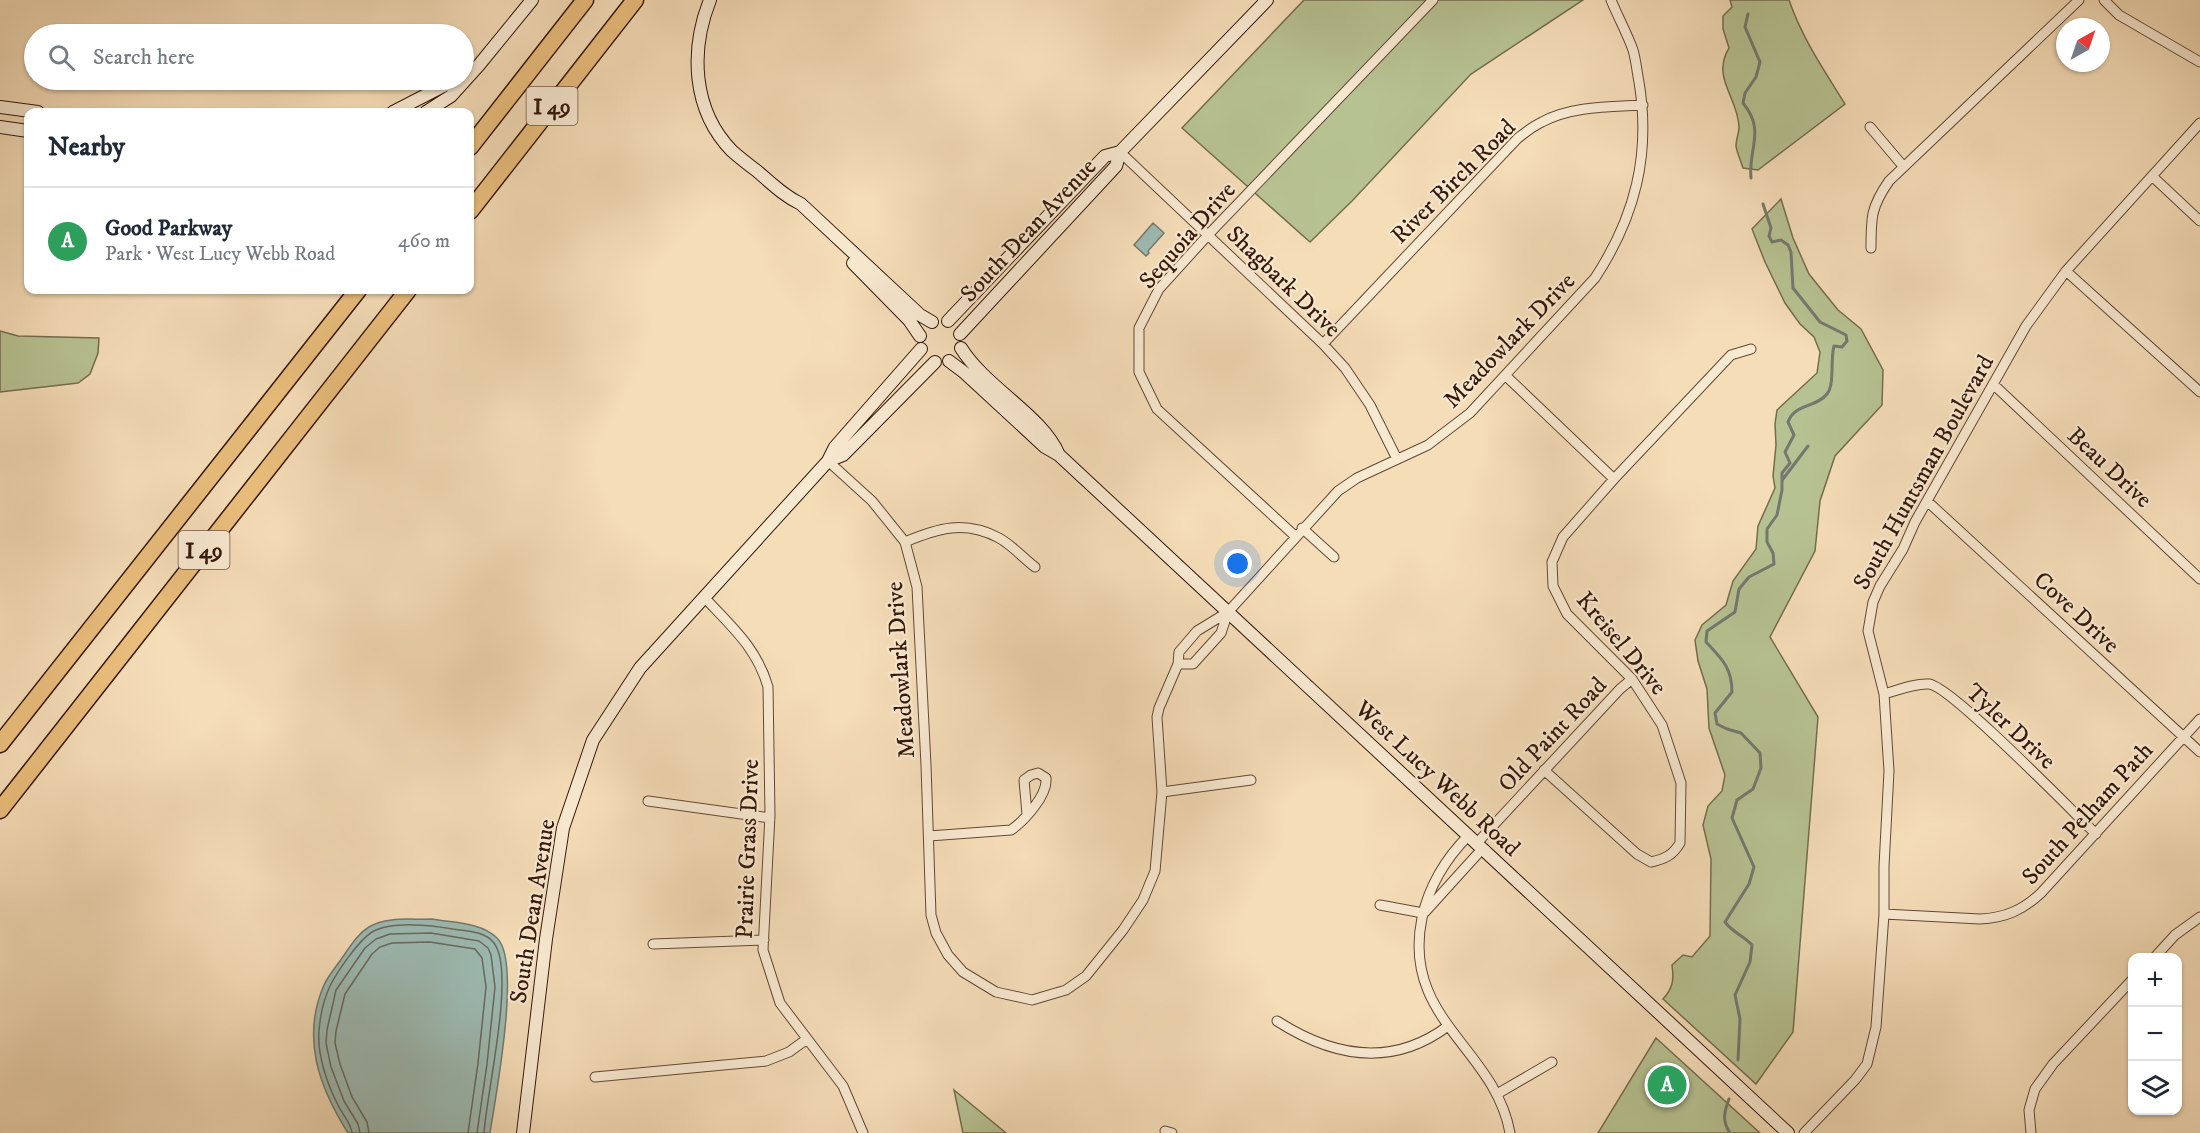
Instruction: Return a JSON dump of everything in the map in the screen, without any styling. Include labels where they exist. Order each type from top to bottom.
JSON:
[{"type":"highway","name":"I 49","points":[[474,142],[585,0]]},
{"type":"highway","name":"I 49","points":[[474,206],[635,0]]},
{"type":"highway","name":"I 49","points":[[0,744],[355,294]]},
{"type":"highway","name":"I 49","points":[[0,810],[405,294]]},
{"type":"street","points":[[474,71],[532,0]]},
{"type":"street","points":[[710,0],[699,35],[697,71],[705,107],[722,138],[732,151],[789,199],[795,208],[909,319],[920,336],[921,349],[928,359],[934,362],[949,361],[961,348],[960,334],[954,324],[948,321],[932,322],[924,328],[920,336]]},
{"type":"street","name":"South Dean Avenue","points":[[960,334],[1116,166],[1120,152],[1267,0]]},
{"type":"street","name":"Sequoia Drive","points":[[1295,536],[1157,409],[1138,372],[1139,328],[1159,289],[1433,0]]},
{"type":"street","name":"Meadowlark Drive","points":[[828,461],[872,501],[905,542],[917,587],[931,915],[936,933],[948,955],[963,972],[996,992],[1032,1000],[1066,990],[1086,976],[1123,930],[1143,900],[1155,871],[1162,792],[1157,717],[1178,664],[1179,652],[1197,631],[1228,612],[1338,491],[1357,478],[1428,445],[1470,413],[1595,278],[1611,254],[1633,200],[1641,169],[1644,131],[1643,105],[1634,52],[1611,0]]},
{"type":"street","points":[[1871,248],[1871,221],[1876,200],[1903,166],[2079,0]]},
{"type":"street","points":[[2104,0],[2119,15],[2200,62]]},
{"type":"street","points":[[474,68],[479,65]]},
{"type":"street","points":[[401,108],[436,90]]},
{"type":"street","points":[[432,108],[456,90]]},
{"type":"street","name":"River Birch Road","points":[[1323,344],[1518,138],[1541,122],[1563,114],[1595,108],[1643,105]]},
{"type":"street","points":[[0,107],[24,110]]},
{"type":"street","name":"South Huntsman Boulevard","points":[[1804,1133],[1855,1080],[1867,1064],[1876,1027],[1884,914],[1884,843],[1889,771],[1884,694],[1868,631],[1869,616],[1880,586],[1904,549],[1927,501],[2026,326],[2066,271],[2200,123]]},
{"type":"street","points":[[0,127],[24,130]]},
{"type":"street","points":[[1870,127],[1903,166]]},
{"type":"street","name":"South Dean Avenue","points":[[948,321],[1105,156],[1120,152]]},
{"type":"street","name":"Shagbark Drive","points":[[1120,152],[1323,344],[1344,368],[1370,405],[1397,459]]},
{"type":"street","points":[[2152,176],[2200,221]]},
{"type":"street","points":[[789,199],[801,204],[920,315],[932,322]]},
{"type":"street","points":[[2066,271],[2200,392]]},
{"type":"street","name":"West Lucy Webb Road","points":[[961,348],[978,370],[1053,440],[1059,455]]},
{"type":"street","name":"South Dean Avenue","points":[[523,1133],[546,939],[563,828],[593,740],[640,668],[828,461],[835,447],[921,349]]},
{"type":"street","name":"Kreisel Drive","points":[[1544,770],[1637,854],[1651,862],[1676,852],[1680,843],[1681,783],[1662,725],[1632,679],[1567,614],[1553,586],[1552,562],[1563,537],[1614,479],[1731,356],[1750,349]]},
{"type":"street","name":"West Lucy Webb Road","points":[[949,361],[1045,447],[1059,455],[1788,1133]]},
{"type":"street","name":"South Dean Avenue","points":[[828,461],[843,455],[934,362]]},
{"type":"street","points":[[1506,376],[1614,479]]},
{"type":"street","name":"Beau Drive","points":[[1993,384],[2200,579]]},
{"type":"street","name":"Cove Drive","points":[[1927,501],[2200,752]]},
{"type":"street","points":[[905,542],[934,530],[951,527],[973,529],[999,538],[1035,567]]},
{"type":"street","points":[[1302,528],[1334,557]]},
{"type":"street","name":"Prairie Grass Drive","points":[[705,597],[752,649],[763,669],[768,687],[770,818],[763,950],[780,1003],[843,1086],[863,1133]]},
{"type":"street","points":[[1178,664],[1193,664],[1221,633],[1228,612]]},
{"type":"street","name":"Old Paint Road","points":[[1423,913],[1476,842],[1632,679]]},
{"type":"street","name":"Tyler Drive","points":[[1884,694],[1930,684],[1943,691],[1969,711],[2096,834]]},
{"type":"street","name":"South Pelham Path","points":[[1884,914],[1980,919],[2008,915],[2020,910],[2037,898],[2200,719]]},
{"type":"street","points":[[1162,792],[1251,780]]},
{"type":"street","points":[[648,801],[770,818]]},
{"type":"street","points":[[929,836],[1011,830],[1020,824],[1027,814]]},
{"type":"street","name":"Old Paint Road","points":[[1476,842],[1448,860],[1428,896],[1418,936],[1421,971],[1431,1000],[1497,1094],[1506,1115],[1510,1133]]},
{"type":"street","points":[[1380,905],[1423,913]]},
{"type":"street","points":[[2158,953],[2175,935],[2200,917]]},
{"type":"street","points":[[652,944],[764,940]]},
{"type":"street","points":[[2031,1133],[2030,1110],[2036,1089],[2053,1065],[2128,985]]},
{"type":"street","points":[[1277,1022],[1314,1042],[1350,1052],[1369,1054],[1407,1049],[1436,1036],[1448,1026]]},
{"type":"street","points":[[595,1077],[766,1061],[789,1052],[807,1039]]},
{"type":"street","points":[[1497,1094],[1552,1062]]},
{"type":"green space","points":[[1304,0],[1583,0],[1471,74],[1352,201],[1310,242],[1182,128]]},
{"type":"green space","points":[[1730,0],[1789,0],[1807,41],[1845,104],[1758,170],[1743,168],[1736,146],[1738,116],[1724,78],[1724,59],[1729,48],[1723,29],[1723,16],[1732,7]]},
{"type":"green space","points":[[1781,199],[1793,238],[1809,274],[1838,310],[1861,329],[1883,370],[1882,405],[1835,456],[1820,501],[1815,551],[1770,637],[1818,717],[1793,1032],[1756,1084],[1663,999],[1672,984],[1672,965],[1683,955],[1692,957],[1710,936],[1711,859],[1703,825],[1708,806],[1722,791],[1725,775],[1709,728],[1707,689],[1698,661],[1695,640],[1702,625],[1726,605],[1733,581],[1756,549],[1758,526],[1775,488],[1773,476],[1777,410],[1817,373],[1820,352],[1814,337],[1800,324],[1785,303],[1752,229]]},
{"type":"green space","points":[[0,331],[18,336],[99,338],[98,353],[90,374],[78,383],[0,392]]},
{"type":"green space","points":[[1656,1038],[1760,1133],[1598,1133]]},
{"type":"green space","points":[[954,1090],[1006,1133],[963,1133]]},
{"type":"water","points":[[1153,223],[1164,233],[1146,256],[1134,245]]},
{"type":"water","points":[[432,919],[483,929],[497,938],[504,952],[507,973],[505,1031],[490,1133],[348,1133],[329,1098],[316,1062],[314,1024],[317,1005],[324,985],[354,941],[369,927],[384,921]]},
{"type":"waterway","points":[[1748,14],[1745,27],[1760,62],[1756,77],[1745,93],[1743,103],[1754,122],[1755,131],[1751,178]]},
{"type":"waterway","points":[[1738,1060],[1740,1019],[1735,995],[1750,962],[1752,945],[1725,922],[1749,884],[1754,867],[1732,818],[1737,800],[1753,789],[1761,768],[1760,753],[1741,733],[1717,724],[1715,713],[1732,692],[1732,684],[1725,664],[1706,642],[1707,631],[1735,612],[1739,589],[1749,577],[1774,564],[1773,553],[1767,542],[1767,529],[1777,515],[1782,490],[1782,473],[1790,463],[1785,452],[1794,435],[1788,422],[1791,416],[1801,408],[1817,402],[1827,394],[1831,384],[1834,346],[1842,347],[1847,341],[1846,335],[1820,322],[1793,288],[1791,252],[1788,245],[1781,240],[1772,242],[1769,236],[1771,228],[1763,204]]},
{"type":"waterway","points":[[1783,479],[1808,446]]},
{"type":"waterway","points":[[1729,1099],[1725,1116],[1730,1133]]},
{"type":"place","name":"Good Parkway","points":[[1667,1085]]}]
